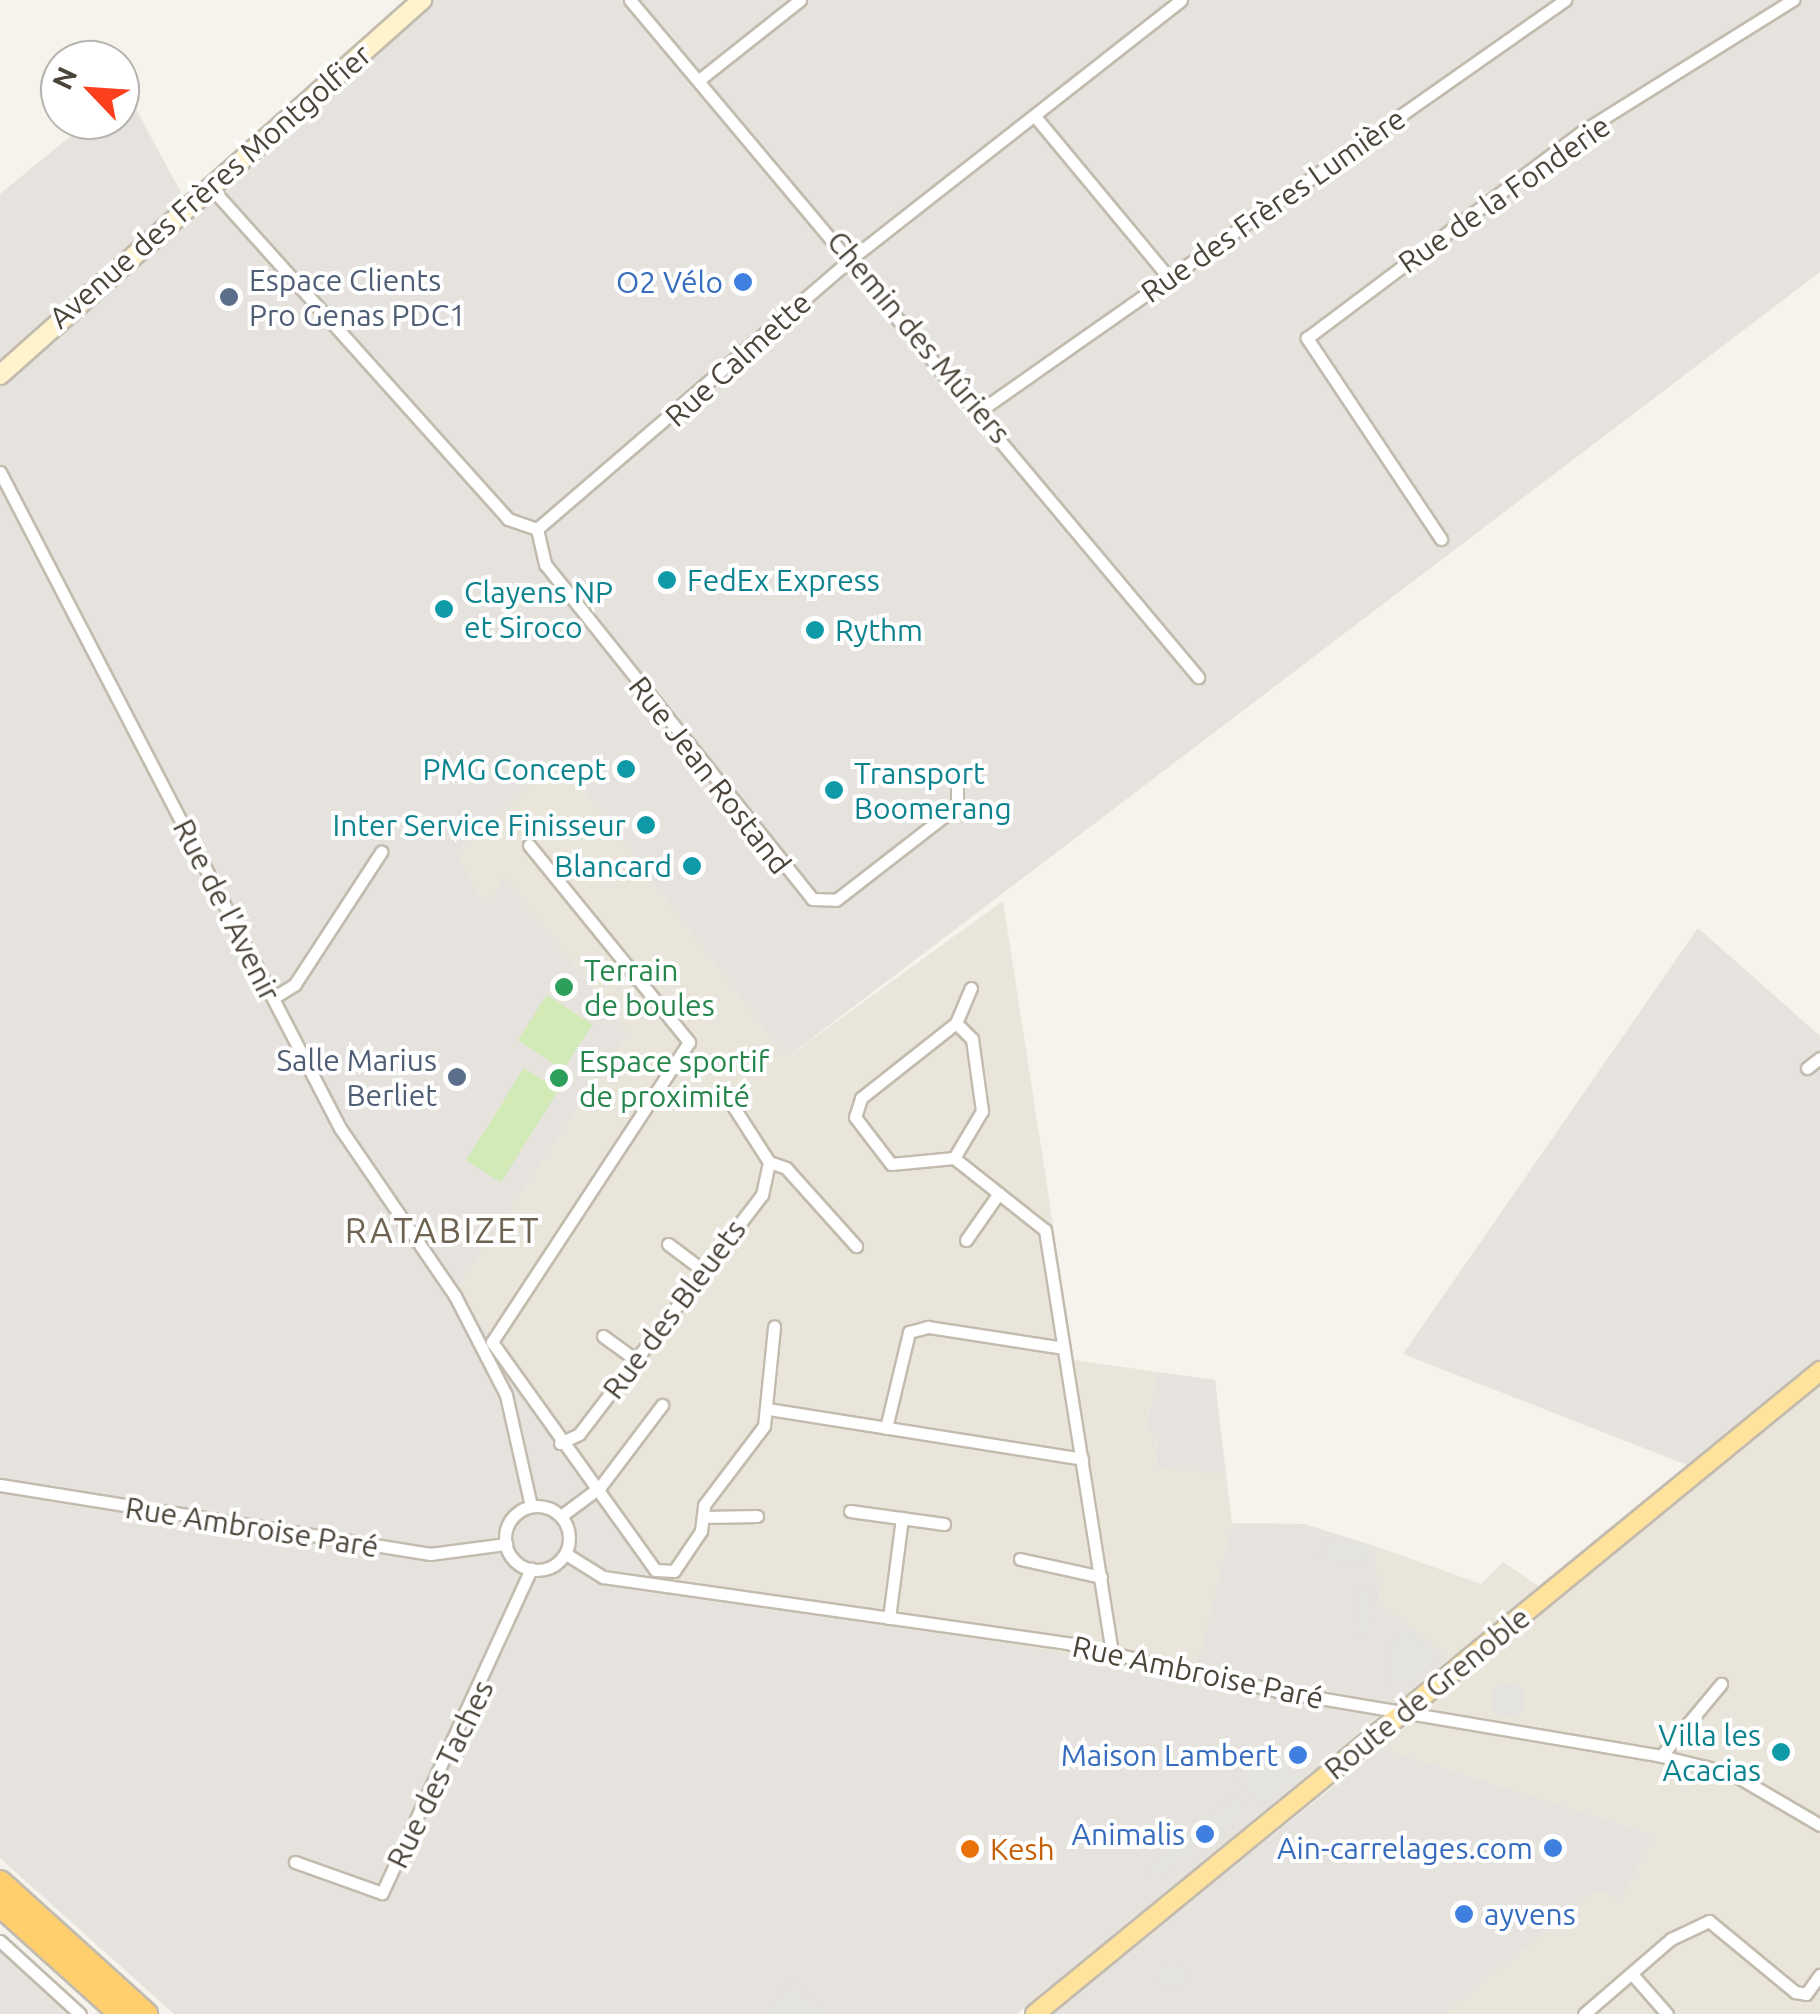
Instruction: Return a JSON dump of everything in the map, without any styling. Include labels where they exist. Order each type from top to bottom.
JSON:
[{"type":"highway","points":[[0,1882],[146,2014]]},
{"type":"highway","points":[[0,1905],[121,2014]]},
{"type":"main road","name":"Route de Grenoble","points":[[1035,2014],[1820,1372]]},
{"type":"street","name":"Avenue des Frères Montgolfier","points":[[0,375],[213,190],[422,0]]},
{"type":"street","name":"Chemin des Mûriers","points":[[630,0],[981,410],[1198,677]]},
{"type":"street","points":[[699,80],[800,0]]},
{"type":"street","name":"Rue Calmette","points":[[537,529],[852,258],[1038,120],[1182,0]]},
{"type":"street","name":"Rue des Frères Lumière","points":[[981,410],[1564,0]]},
{"type":"street","name":"Rue de la Fonderie","points":[[1441,538],[1307,338],[1584,131],[1793,0]]},
{"type":"street","points":[[1038,120],[1169,278]]},
{"type":"street","points":[[213,190],[508,520],[537,529]]},
{"type":"street","name":"Rue de l'Avenir","points":[[0,472],[362,1168],[455,1296],[506,1396],[531,1506]]},
{"type":"street","name":"Rue Jean Rostand","points":[[537,529],[546,564],[812,900],[836,900],[957,806],[957,788]]},
{"type":"street","points":[[529,844],[689,1042],[492,1342],[594,1492],[654,1570],[674,1570],[768,1409],[774,1327]]},
{"type":"street","points":[[273,998],[295,984],[382,852]]},
{"type":"street","points":[[971,988],[956,1023],[861,1098],[854,1118],[891,1164],[954,1158],[1045,1230],[1112,1652]]},
{"type":"street","points":[[954,1158],[982,1110],[972,1039],[956,1023]]},
{"type":"street","points":[[1807,1068],[1820,1058]]},
{"type":"street","points":[[724,1092],[769,1162],[786,1168],[856,1246]]},
{"type":"street","name":"Rue des Bleuets","points":[[560,1442],[579,1434],[762,1194],[769,1162]]},
{"type":"street","points":[[966,1240],[1000,1194]]},
{"type":"street","points":[[668,1244],[704,1271]]},
{"type":"street","points":[[886,1428],[909,1332],[928,1327],[1063,1348]]},
{"type":"street","points":[[603,1336],[636,1360]]},
{"type":"street","points":[[561,1516],[594,1492],[662,1404]]},
{"type":"street","points":[[768,1409],[1082,1458]]},
{"type":"street","name":"Rue Ambroise Paré","points":[[0,1485],[430,1554],[506,1544]]},
{"type":"street","points":[[531,1506],[561,1516],[566,1554],[555,1566],[531,1569],[506,1544],[511,1517],[531,1506]]},
{"type":"street","points":[[850,1511],[944,1524]]},
{"type":"street","points":[[704,1518],[757,1516]]},
{"type":"street","points":[[889,1618],[902,1518]]},
{"type":"street","name":"Rue Ambroise Paré","points":[[566,1554],[604,1577],[1112,1652],[1404,1713],[1661,1756],[1744,1779],[1820,1825]]},
{"type":"street","points":[[1020,1559],[1101,1577]]},
{"type":"street","name":"Rue des Taches","points":[[294,1862],[382,1893],[531,1569]]},
{"type":"street","points":[[1661,1756],[1721,1684]]},
{"type":"street","points":[[1584,2014],[1708,1920],[1795,1992],[1806,1994],[1820,1975]]},
{"type":"street","points":[[0,1940],[80,2014]]},
{"type":"street","points":[[1632,1974],[1668,2014]]},
{"type":"shaded area","points":[[407,0],[1820,0],[1820,272],[786,1058],[561,759],[456,853],[486,905],[504,877],[628,1034],[458,1287],[657,1589],[1105,1660],[1121,1648],[1197,1667],[1232,1523],[1304,1524],[1375,1546],[1380,1602],[1450,1658],[1017,2014],[174,2014],[0,1858],[0,194],[66,140],[140,140],[140,117],[183,196]]},
{"type":"shaded area","points":[[561,758],[786,1058],[1003,901],[1074,1360],[1158,1372],[1146,1425],[1158,1438],[1156,1467],[1226,1474],[1232,1523],[1198,1667],[1121,1648],[1106,1661],[657,1589],[458,1287],[628,1034],[504,878],[487,906],[455,853]]},
{"type":"shaded area","points":[[1698,928],[1820,1036],[1820,1382],[1747,1441],[1687,1465],[1403,1354]]},
{"type":"shaded area","points":[[1158,1372],[1215,1380],[1226,1474],[1156,1468],[1158,1438],[1146,1426]]},
{"type":"shaded area","points":[[1820,1382],[1820,2014],[1444,2014],[1598,1889],[1621,1900],[1656,1835],[1381,1748],[1468,1673],[1380,1602],[1375,1546],[1481,1584],[1503,1562],[1538,1586],[1687,1465],[1747,1441]]},
{"type":"shaded area","points":[[1326,1536],[1369,1545],[1367,1564],[1319,1559]]},
{"type":"shaded area","points":[[1354,1590],[1372,1591],[1373,1639],[1353,1637]]},
{"type":"shaded area","points":[[1407,1626],[1442,1657],[1400,1692],[1387,1677],[1385,1649]]},
{"type":"shaded area","points":[[1508,1683],[1520,1688],[1525,1700],[1520,1712],[1508,1717],[1496,1712],[1491,1700],[1496,1688]]},
{"type":"shaded area","points":[[1273,1748],[1300,1779],[1265,1809],[1238,1778]]},
{"type":"shaded area","points":[[1381,1748],[1656,1835],[1621,1900],[1597,1890],[1444,2014],[1051,2014]]},
{"type":"shaded area","name":"Animalis","points":[[1236,1794],[1244,1809],[1226,1833],[1149,1885],[1146,1869]]},
{"type":"shaded area","points":[[0,1948],[53,1997],[68,2014],[0,2014]]},
{"type":"shaded area","points":[[1172,1962],[1182,1966],[1186,1976],[1182,1986],[1172,1990],[1162,1986],[1158,1976],[1162,1966]]},
{"type":"shaded area","points":[[794,1980],[824,2014],[765,2014]]},
{"type":"green space","points":[[547,995],[592,1024],[563,1070],[518,1040]]},
{"type":"green space","points":[[524,1068],[559,1090],[501,1182],[466,1160]]},
{"type":"place","name":"O2 Vélo","points":[[743,282]]},
{"type":"place","name":"Espace Clients Pro Genas PDC1","points":[[229,297]]},
{"type":"place","name":"FedEx Express","points":[[667,580]]},
{"type":"place","name":"Clayens NP et Siroco","points":[[444,609]]},
{"type":"place","name":"Rythm","points":[[815,630]]},
{"type":"place","name":"PMG Concept","points":[[626,769]]},
{"type":"place","name":"Transport Boomerang","points":[[834,790]]},
{"type":"place","name":"Inter Service Finisseur","points":[[646,825]]},
{"type":"place","name":"Blancard","points":[[692,866]]},
{"type":"place","name":"Terrain de boules","points":[[564,987]]},
{"type":"place","name":"Salle Marius Berliet","points":[[457,1077]]},
{"type":"place","name":"Espace sportif de proximité","points":[[559,1078]]},
{"type":"place","name":"Villa les Acacias","points":[[1781,1752]]},
{"type":"place","name":"Maison Lambert","points":[[1298,1755]]},
{"type":"place","name":"Animalis","points":[[1205,1834]]},
{"type":"place","name":"Ain-carrelages.com","points":[[1553,1848]]},
{"type":"place","name":"Kesh","points":[[970,1849]]},
{"type":"place","name":"ayvens","points":[[1464,1914]]},
{"type":"district","name":"RATABIZET","points":[[443,1230]]}]
